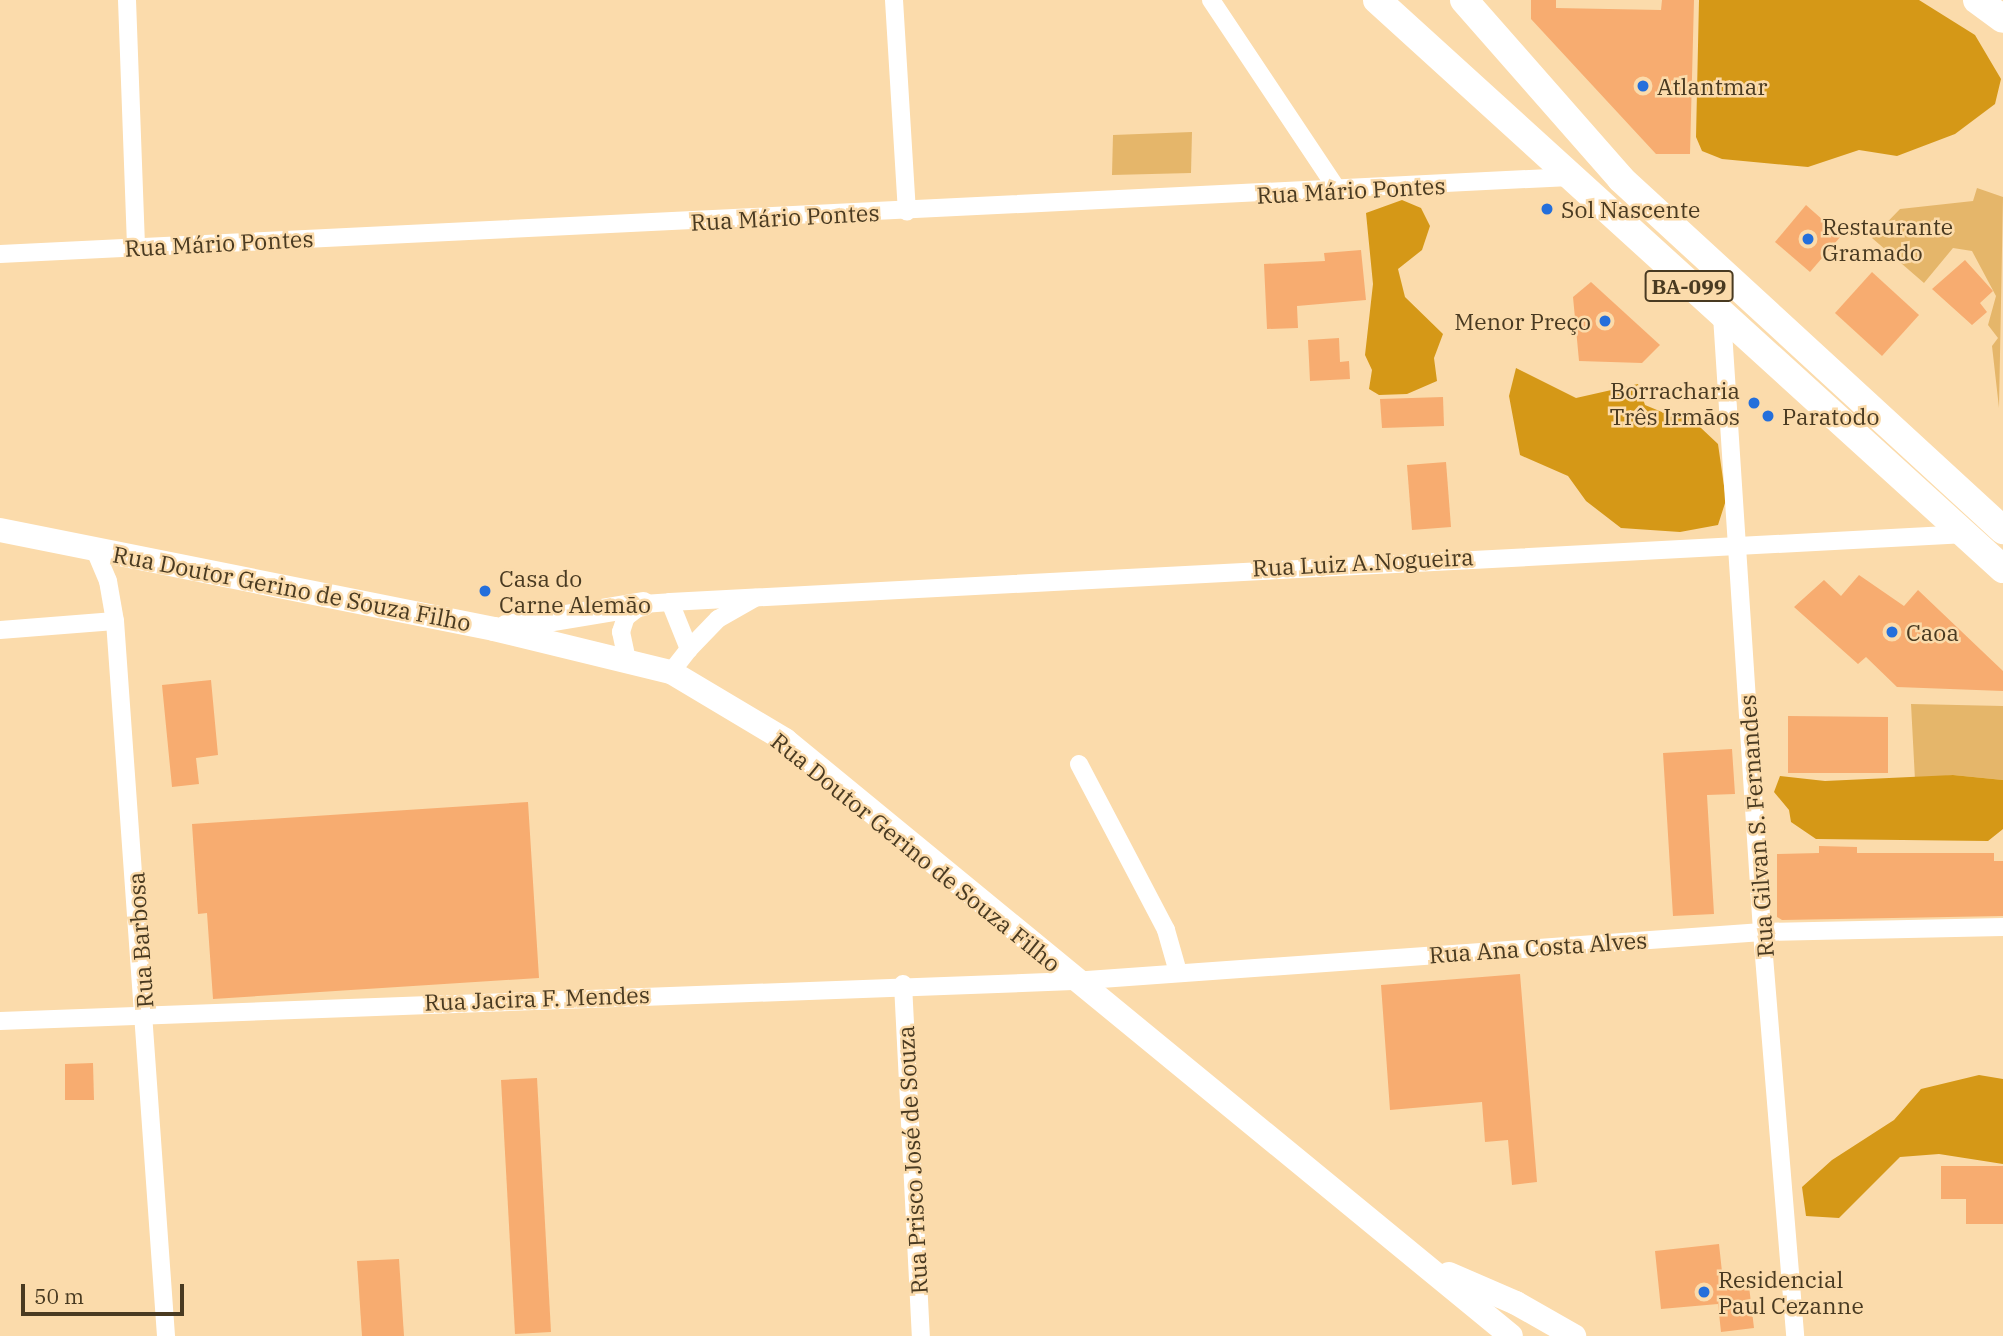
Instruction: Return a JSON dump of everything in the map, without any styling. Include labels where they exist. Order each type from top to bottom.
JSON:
[{"type":"main road","name":"BA-099","points":[[1377,0],[2003,569]]},
{"type":"main road","name":"BA-099","points":[[1464,0],[1621,179],[2003,530]]},
{"type":"main road","points":[[1977,0],[2003,19]]},
{"type":"main road","name":"Rua Doutor Gerino de Souza Filho","points":[[0,530],[494,629],[671,672],[785,740],[1073,981],[1511,1336]]},
{"type":"main road","points":[[494,629],[643,604]]},
{"type":"main road","name":"Rua Doutor Gerino de Souza Filho","points":[[1425,1264],[1517,1303],[1574,1336]]},
{"type":"street","points":[[127,0],[136,247]]},
{"type":"street","points":[[894,0],[907,212]]},
{"type":"street","points":[[1211,0],[1339,192]]},
{"type":"street","name":"Rua Mário Pontes","points":[[0,254],[1339,192],[1570,177]]},
{"type":"street","name":"Rua Gilvan S. Fernandes","points":[[1722,316],[1762,932],[1795,1336]]},
{"type":"street","name":"Rua Luiz A.Nogueira","points":[[643,604],[761,594],[1738,542],[1966,534]]},
{"type":"street","name":"Rua Barbosa","points":[[94,548],[108,581],[115,621],[146,1013],[166,1336]]},
{"type":"street","name":"Rua Luiz A.Nogueira","points":[[671,672],[718,619],[761,594]]},
{"type":"street","points":[[670,601],[689,649]]},
{"type":"street","points":[[627,660],[621,632],[626,617],[643,604]]},
{"type":"street","points":[[0,629],[115,621]]},
{"type":"street","points":[[1079,764],[1166,930],[1178,972]]},
{"type":"street","name":"Rua Ana Costa Alves","points":[[1073,981],[1762,932],[2003,927]]},
{"type":"street","name":"Rua Jacira F. Mendes","points":[[0,1021],[903,984],[1073,981]]},
{"type":"street","name":"Rua Prisco José de Souza","points":[[903,984],[921,1336]]},
{"type":"shaded area","points":[[1699,0],[1919,0],[1975,35],[2001,79],[1995,104],[1955,134],[1897,156],[1859,150],[1808,167],[1722,159],[1702,151],[1696,137]]},
{"type":"shaded area","points":[[1192,132],[1191,173],[1112,175],[1113,135]]},
{"type":"shaded area","points":[[1977,188],[2003,197],[1999,408],[1992,346],[1998,338],[1988,325],[1996,296],[1972,251],[1953,248],[1924,283],[1872,238],[1900,209],[1973,201]]},
{"type":"shaded area","points":[[1402,200],[1421,208],[1430,226],[1422,250],[1398,269],[1405,297],[1443,334],[1434,358],[1437,381],[1407,394],[1379,395],[1369,389],[1372,370],[1365,355],[1373,284],[1366,213]]},
{"type":"shaded area","points":[[1516,368],[1576,398],[1638,384],[1645,405],[1669,415],[1683,411],[1718,444],[1726,500],[1718,525],[1680,532],[1621,528],[1586,501],[1568,476],[1520,455],[1509,396]]},
{"type":"shaded area","points":[[1911,704],[2003,706],[2003,780],[1953,775],[1915,780]]},
{"type":"shaded area","points":[[1953,775],[2003,780],[2003,829],[1988,841],[1816,839],[1791,822],[1789,810],[1774,792],[1780,776],[1825,781]]},
{"type":"shaded area","points":[[1979,1075],[2003,1079],[2003,1164],[1939,1154],[1900,1157],[1839,1218],[1806,1216],[1802,1187],[1832,1160],[1894,1120],[1921,1089]]},
{"type":"building","name":"Atlantmar","points":[[1531,0],[1556,0],[1556,8],[1661,10],[1662,0],[1694,0],[1690,154],[1656,154],[1531,19]]},
{"type":"building","name":"Restaurante Gramado","points":[[1806,205],[1841,236],[1810,272],[1775,242]]},
{"type":"building","points":[[1361,250],[1366,300],[1297,306],[1298,328],[1267,329],[1264,264],[1325,261],[1324,253]]},
{"type":"building","points":[[1965,260],[1993,291],[1980,303],[1987,312],[1972,325],[1932,289]]},
{"type":"building","points":[[1872,272],[1919,315],[1882,356],[1835,313]]},
{"type":"building","name":"Menor Preço","points":[[1591,282],[1660,345],[1642,363],[1579,361],[1573,297]]},
{"type":"building","points":[[1339,338],[1340,362],[1349,361],[1350,379],[1310,381],[1308,340]]},
{"type":"building","points":[[1443,397],[1444,426],[1382,428],[1380,399]]},
{"type":"building","points":[[1446,462],[1451,527],[1412,530],[1407,465]]},
{"type":"building","name":"Caoa","points":[[1859,575],[1904,606],[1918,590],[2003,671],[2003,691],[1897,687],[1866,657],[1858,664],[1794,607],[1824,580],[1841,596]]},
{"type":"building","points":[[211,680],[218,755],[196,758],[199,784],[172,787],[162,685]]},
{"type":"building","points":[[1788,716],[1888,717],[1888,773],[1788,773]]},
{"type":"building","points":[[1732,749],[1735,794],[1707,795],[1714,914],[1673,916],[1663,753]]},
{"type":"building","points":[[528,802],[539,978],[213,999],[207,913],[198,914],[192,824]]},
{"type":"building","points":[[1819,846],[1857,847],[1857,853],[1994,853],[1994,861],[2003,861],[2003,916],[1782,920],[1777,917],[1777,854],[1819,853]]},
{"type":"building","points":[[1520,974],[1537,1182],[1512,1185],[1508,1140],[1485,1142],[1482,1102],[1390,1110],[1381,985]]},
{"type":"building","points":[[93,1063],[94,1100],[65,1100],[65,1064]]},
{"type":"building","points":[[537,1078],[551,1332],[515,1334],[501,1080]]},
{"type":"building","points":[[1941,1166],[2003,1166],[2003,1224],[1966,1224],[1966,1199],[1941,1199]]},
{"type":"building","name":"Residencial Paul Cezanne","points":[[1719,1244],[1723,1281],[1748,1278],[1754,1328],[1721,1332],[1718,1304],[1661,1309],[1655,1251]]},
{"type":"building","points":[[399,1259],[404,1336],[362,1336],[357,1261]]},
{"type":"place","name":"Atlantmar","points":[[1643,86]]},
{"type":"place","name":"Sol Nascente","points":[[1547,209]]},
{"type":"place","name":"Restaurante Gramado","points":[[1808,239]]},
{"type":"place","name":"Menor Preço","points":[[1605,321]]},
{"type":"place","name":"Borracharia Três Irmãos","points":[[1754,403]]},
{"type":"place","name":"Paratodo","points":[[1768,416]]},
{"type":"place","name":"Casa do Carne Alemão","points":[[485,591]]},
{"type":"place","name":"Caoa","points":[[1892,632]]},
{"type":"place","name":"Residencial Paul Cezanne","points":[[1704,1292]]}]
